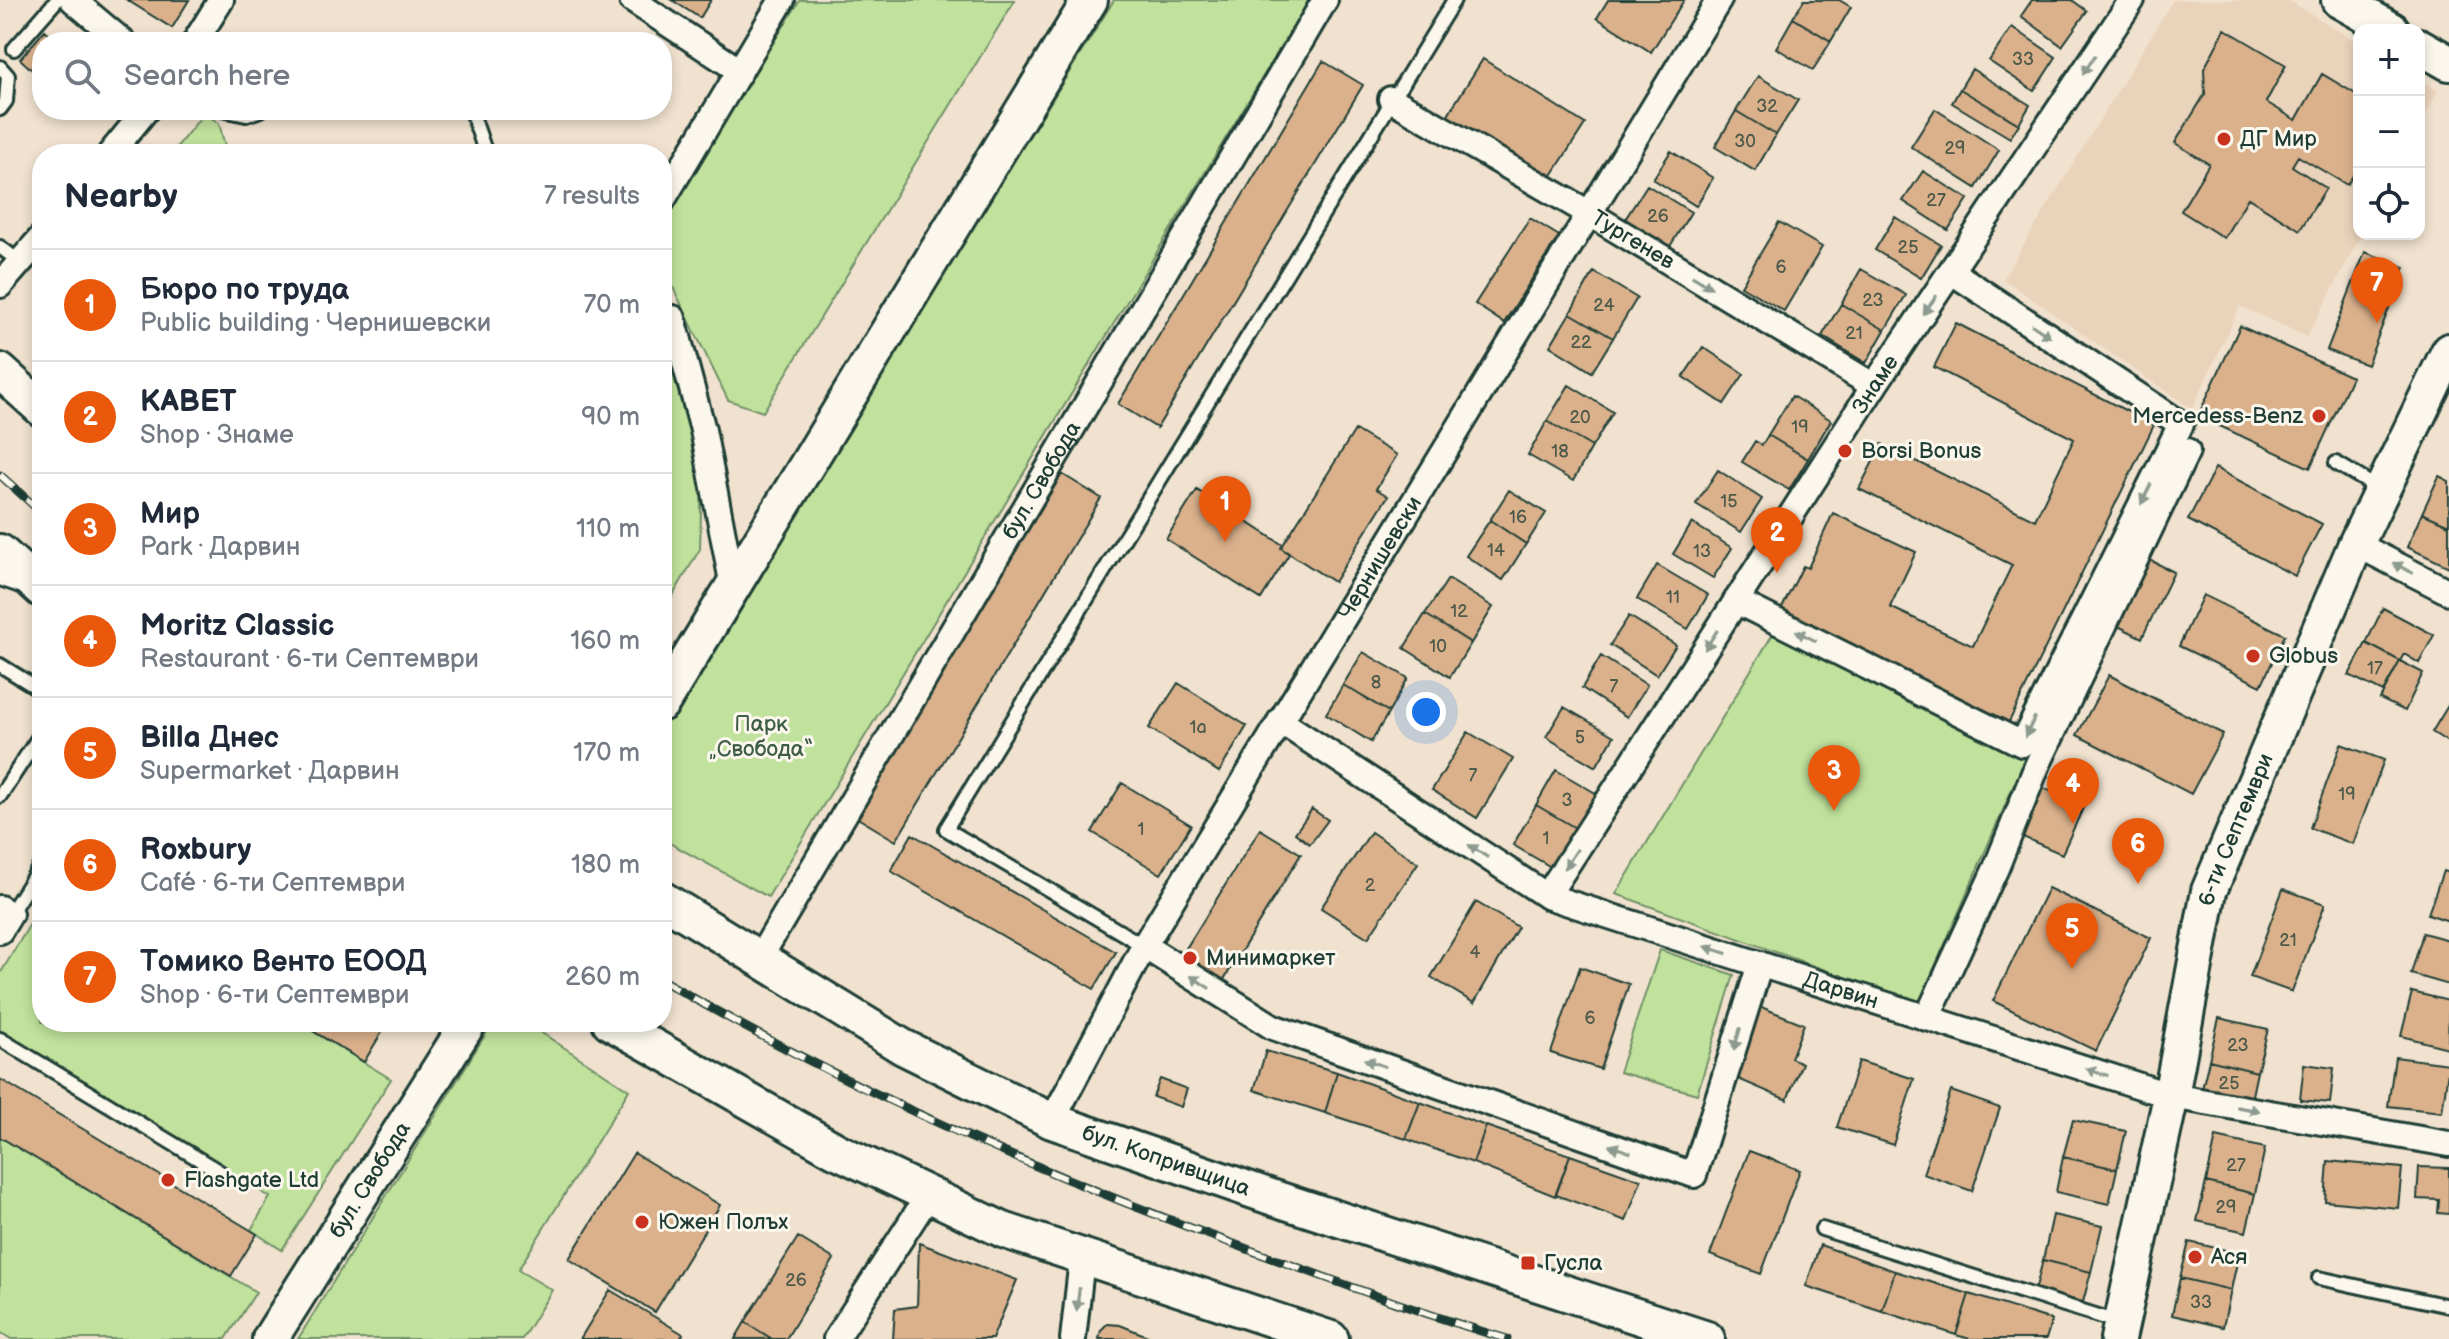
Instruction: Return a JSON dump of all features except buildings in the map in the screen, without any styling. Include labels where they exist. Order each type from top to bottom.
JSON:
[{"type":"street","points":[[73,0],[111,32]]},
{"type":"street","points":[[201,32],[221,0]]},
{"type":"street","points":[[632,0],[740,71]]},
{"type":"street","points":[[672,184],[782,0]]},
{"type":"street","points":[[672,687],[1090,0]]},
{"type":"street","name":"бул. Свобода","points":[[759,959],[1325,0]]},
{"type":"street","name":"Чернишевски","points":[[1052,1121],[1144,946],[1587,212],[1719,0]]},
{"type":"street","name":"Знаме","points":[[1547,896],[1874,386],[2132,0]]},
{"type":"street","points":[[2339,0],[2381,24]]},
{"type":"street","points":[[2425,49],[2449,63]]},
{"type":"street","name":"Тургенев","points":[[1391,99],[1587,212],[1874,386]]},
{"type":"street","points":[[118,144],[138,120]]},
{"type":"street","points":[[0,285],[32,249]]},
{"type":"street","points":[[1736,601],[2022,744],[2181,424],[1952,272]]},
{"type":"street","points":[[673,318],[703,430],[733,587]]},
{"type":"street","name":"6-ти Септември","points":[[2121,1332],[2171,1096],[2209,891],[2356,544],[2449,351]]},
{"type":"street","points":[[0,371],[32,400]]},
{"type":"street","points":[[1927,1018],[1996,868],[2037,766],[2187,451]]},
{"type":"street","points":[[2356,544],[2449,592]]},
{"type":"street","points":[[0,552],[32,582]]},
{"type":"street","name":"Дарвин","points":[[1280,721],[1547,896],[2171,1096],[2449,1142]]},
{"type":"street","name":"бул. Копривщица","points":[[672,905],[903,1047],[1052,1121],[1274,1198],[1707,1339]]},
{"type":"street","points":[[1144,946],[1273,1027],[1694,1175],[1760,964]]},
{"type":"street","name":"бул. Свобода","points":[[270,1339],[463,1032]]},
{"type":"street","points":[[628,1032],[835,1150],[1003,1230],[1268,1328],[1331,1339]]},
{"type":"street","points":[[836,1339],[928,1196]]},
{"type":"street","points":[[1073,1339],[1082,1259]]},
{"type":"lane","points":[[14,49],[57,0]]},
{"type":"lane","points":[[1144,946],[946,829],[1454,0]]},
{"type":"lane","points":[[0,67],[8,76],[6,101],[0,109]]},
{"type":"lane","points":[[474,120],[483,144]]},
{"type":"lane","points":[[0,247],[21,263]]},
{"type":"lane","points":[[2336,463],[2382,490]]},
{"type":"lane","points":[[0,579],[32,589]]},
{"type":"lane","points":[[0,665],[32,685]]},
{"type":"lane","points":[[0,796],[32,747]]},
{"type":"lane","points":[[3,918],[32,877]]},
{"type":"lane","points":[[0,1039],[220,1172]]},
{"type":"lane","points":[[1822,1229],[2121,1332]]},
{"type":"lane","points":[[2319,1278],[2449,1306]]},
{"type":"shaded area","name":"ДГ Мир","points":[[2173,0],[2288,0],[2353,39],[2353,240],[2359,240],[2307,337],[2240,306],[2192,409],[2003,279]]},
{"type":"shaded area","points":[[2425,83],[2438,91],[2425,116]]},
{"type":"green space","points":[[800,0],[1015,0],[763,412],[728,400],[672,285],[672,205]]},
{"type":"green space","name":"Парк „Свобода“","points":[[1114,0],[1309,0],[768,897],[672,844],[672,711]]},
{"type":"green space","points":[[198,120],[214,120],[219,123],[224,144],[179,144]]},
{"type":"green space","points":[[672,354],[702,475],[700,549],[672,597]]},
{"type":"green space","points":[[1774,632],[2026,757],[1919,1004],[1616,894]]},
{"type":"green space","points":[[32,921],[32,1032],[314,1032],[391,1079],[282,1250],[251,1230],[270,1197],[0,1037],[0,974]]},
{"type":"green space","points":[[1660,950],[1734,975],[1697,1094],[1619,1072]]},
{"type":"green space","points":[[487,1032],[540,1032],[629,1090],[518,1270],[552,1290],[522,1339],[298,1339]]},
{"type":"green space","points":[[0,1137],[256,1292],[226,1339],[11,1339],[0,1332]]},
{"type":"railway","points":[[0,475],[32,504]]},
{"type":"railway","points":[[672,986],[804,1058],[1024,1161],[1174,1222],[1410,1308],[1507,1339]]},
{"type":"place","name":"ДГ Мир","points":[[2224,139]]},
{"type":"place","name":"Томико Венто ЕООД","points":[[2377,323]]},
{"type":"place","name":"Mercedess-Benz","points":[[2319,416]]},
{"type":"place","name":"Borsi Bonus","points":[[1845,451]]},
{"type":"place","name":"Бюро по труда","points":[[1225,542]]},
{"type":"place","name":"KABET","points":[[1777,573]]},
{"type":"place","name":"Globus","points":[[2253,656]]},
{"type":"place","name":"Мир","points":[[1834,811]]},
{"type":"place","name":"Moritz Classic","points":[[2073,824]]},
{"type":"place","name":"Roxbury","points":[[2138,884]]},
{"type":"place","name":"Минимаркет","points":[[1190,958]]},
{"type":"place","name":"Billa Днес","points":[[2072,969]]},
{"type":"place","name":"Flashgate Ltd","points":[[168,1180]]},
{"type":"place","name":"Южен Полъх","points":[[642,1222]]},
{"type":"place","name":"Ася","points":[[2195,1257]]},
{"type":"place","name":"Гусла","points":[[1528,1263]]}]
